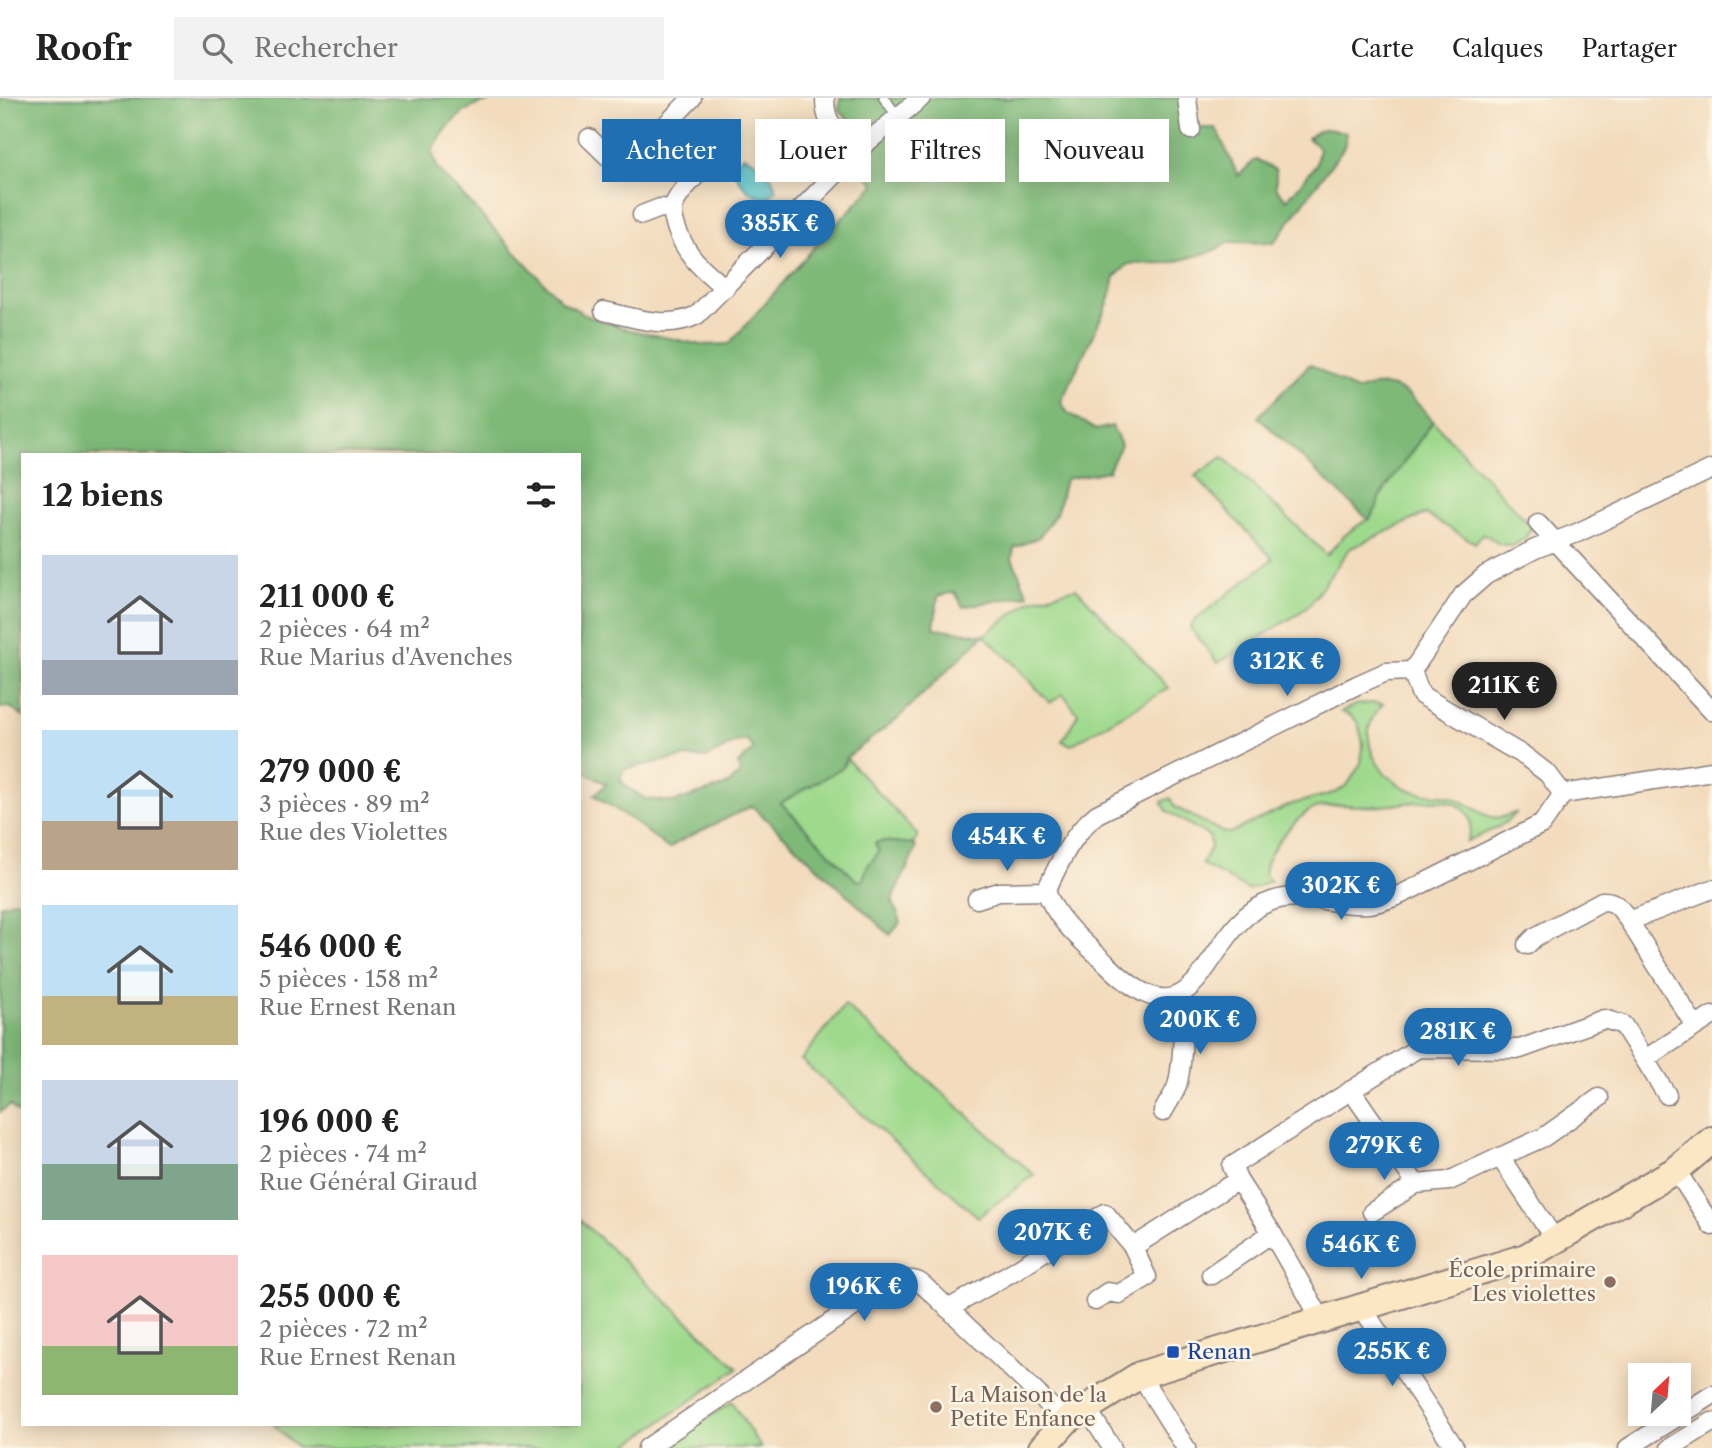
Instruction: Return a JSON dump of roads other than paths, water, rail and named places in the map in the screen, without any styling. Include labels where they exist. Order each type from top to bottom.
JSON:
[{"type":"main road","points":[[1042,1448],[1076,1414],[1140,1375],[1526,1256],[1676,1170],[1712,1140]]},
{"type":"street","points":[[589,138],[622,170],[692,98]]},
{"type":"street","points":[[871,139],[921,98]]},
{"type":"street","points":[[1187,98],[1191,130]]},
{"type":"street","points":[[820,100],[828,119]]},
{"type":"street","points":[[691,182],[673,209],[674,222],[688,253],[725,288]]},
{"type":"street","points":[[604,311],[666,324],[684,322],[697,316],[828,182]]},
{"type":"street","points":[[642,215],[660,208],[673,209]]},
{"type":"street","points":[[1412,671],[1434,636],[1474,584],[1535,549],[1557,542],[1712,469]]},
{"type":"street","points":[[1538,523],[1712,712]]},
{"type":"street","points":[[1412,671],[1421,695],[1525,757],[1548,774],[1563,794]]},
{"type":"street","points":[[1046,891],[1074,838],[1097,814],[1357,685],[1386,672],[1412,671]]},
{"type":"street","points":[[1046,891],[1058,916],[1128,985],[1149,996],[1165,998],[1178,995],[1197,983],[1228,933],[1243,917],[1273,900],[1291,897],[1357,905],[1393,898],[1542,824],[1563,794],[1712,771]]},
{"type":"street","points":[[1629,921],[1712,889]]},
{"type":"street","points":[[976,899],[999,892],[1046,891]]},
{"type":"street","points":[[1527,945],[1535,937],[1602,901],[1616,904],[1695,1026]]},
{"type":"street","points":[[1163,1112],[1177,1085],[1180,1066],[1182,1006],[1178,995]]},
{"type":"street","points":[[1645,1059],[1712,1016]]},
{"type":"street","points":[[1321,1319],[1232,1166],[1418,1048],[1520,1049],[1604,1019],[1623,1025],[1667,1095]]},
{"type":"street","points":[[1351,1090],[1416,1184]]},
{"type":"street","points":[[1372,1212],[1416,1184],[1449,1181],[1544,1137],[1599,1098]]},
{"type":"street","points":[[1500,1157],[1555,1240]]},
{"type":"street","points":[[1676,1170],[1712,1226]]},
{"type":"street","points":[[1133,1247],[1238,1180]]},
{"type":"street","points":[[948,1309],[1105,1213],[1133,1247],[1147,1277],[1119,1294],[1108,1292],[1095,1301]]},
{"type":"street","points":[[1211,1275],[1272,1233]]},
{"type":"street","points":[[647,1448],[852,1308],[904,1279],[919,1282],[1010,1366],[1076,1414],[1112,1448]]},
{"type":"street","points":[[1361,1306],[1455,1448]]},
{"type":"street","points":[[1140,1375],[1186,1448]]},
{"type":"street","points":[[1628,1448],[1712,1395]]},
{"type":"street","points":[[1670,1448],[1712,1422]]},
{"type":"lane","points":[[884,98],[898,117]]},
{"type":"water","points":[[743,156],[755,161],[755,182],[773,182],[776,190],[766,200],[749,191],[740,182]]},
{"type":"place","name":"École primaire Les violettes","points":[[1610,1282]]},
{"type":"place","name":"Renan","points":[[1173,1352]]},
{"type":"place","name":"La Maison de la Petite Enfance","points":[[936,1407]]}]
